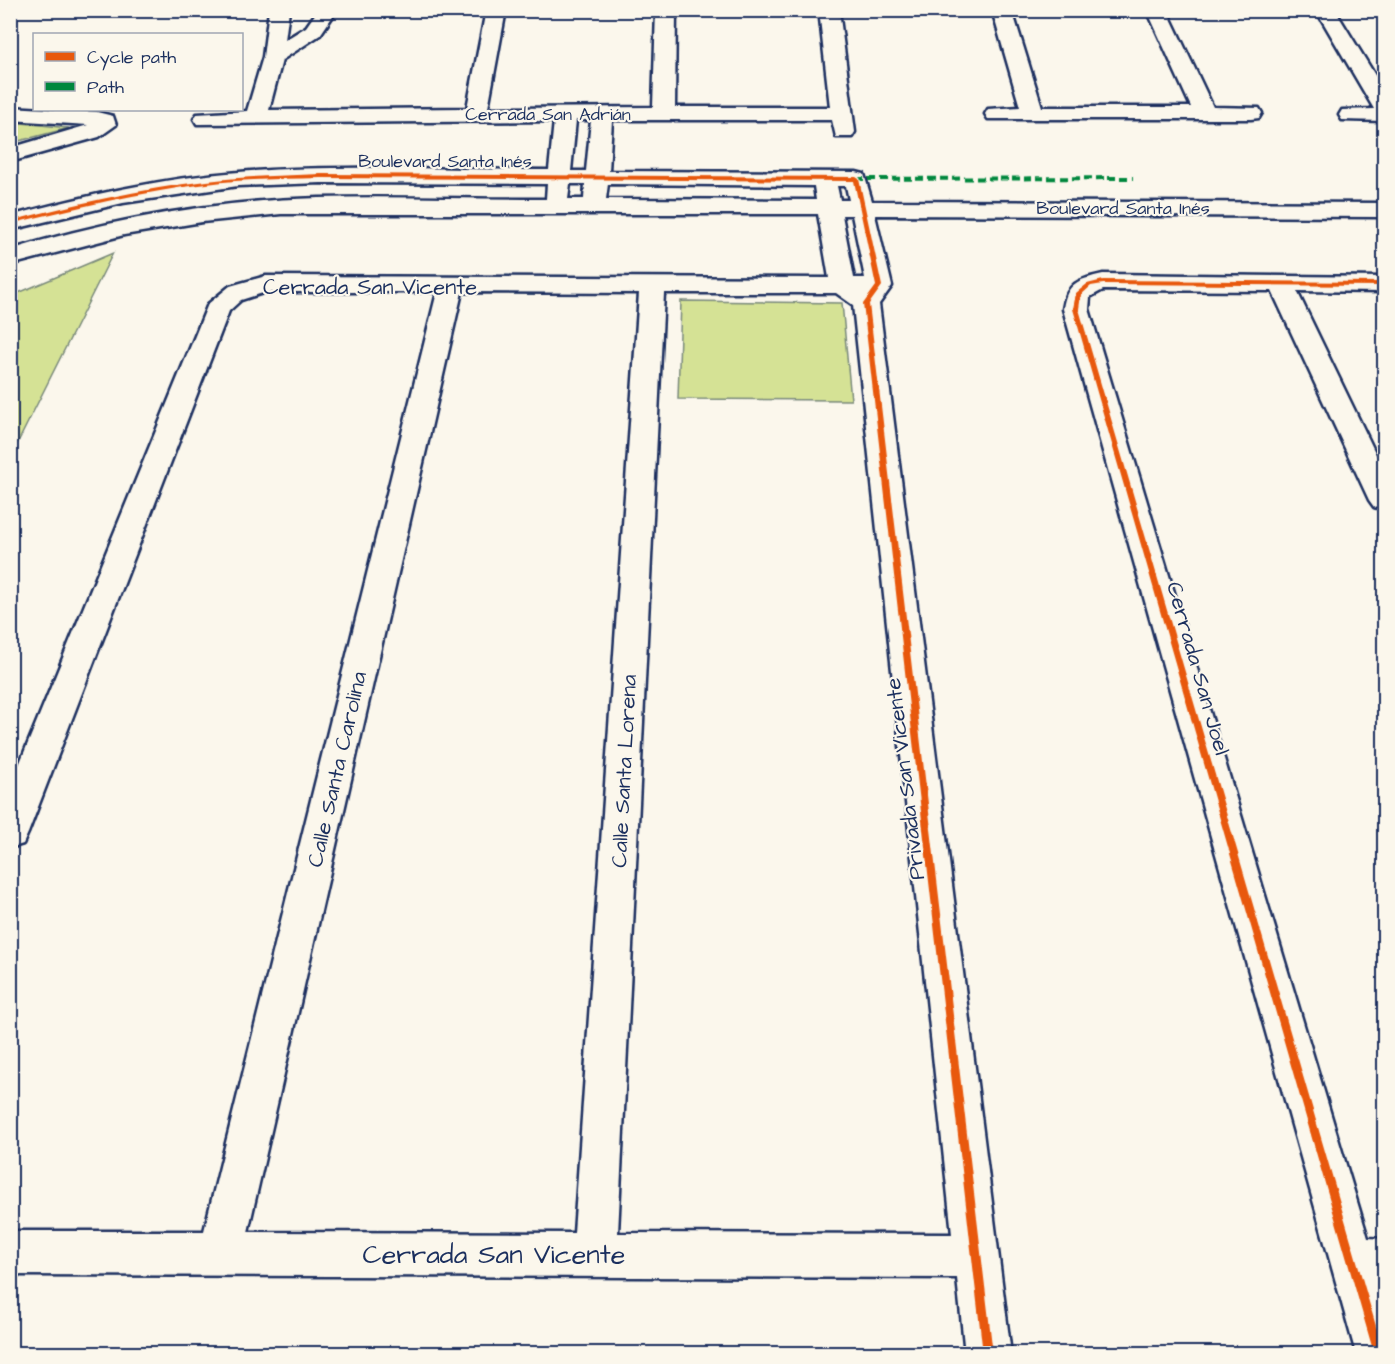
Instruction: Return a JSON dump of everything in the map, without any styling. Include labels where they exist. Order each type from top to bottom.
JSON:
[{"type":"street","points":[[256,116],[273,57],[279,10]]},
{"type":"street","points":[[273,57],[313,31],[328,10]]},
{"type":"street","points":[[476,115],[496,10]]},
{"type":"street","points":[[664,114],[666,10]]},
{"type":"street","name":"Cerrada San Adrián","points":[[205,119],[256,116],[664,114],[842,122],[829,10]]},
{"type":"street","points":[[1002,10],[1033,114]]},
{"type":"street","points":[[1157,10],[1205,113]]},
{"type":"street","points":[[1325,10],[1384,107]]},
{"type":"street","points":[[10,113],[105,121],[105,125],[91,132],[10,155]]},
{"type":"street","points":[[996,114],[1251,113]]},
{"type":"street","points":[[556,206],[567,114]]},
{"type":"street","points":[[594,206],[602,114]]},
{"type":"street","points":[[1350,115],[1384,115]]},
{"type":"street","name":"Boulevard Santa Inés","points":[[10,223],[152,190],[238,179],[321,176],[856,179],[862,206]]},
{"type":"street","points":[[824,179],[830,206]]},
{"type":"street","name":"Boulevard Santa Inés","points":[[10,258],[74,238],[162,220],[255,208],[320,205],[1384,210]]},
{"type":"street","name":"Privada San Vicente","points":[[830,206],[862,292]]},
{"type":"street","name":"Privada San Vicente","points":[[862,206],[862,292],[988,1353]]},
{"type":"street","points":[[10,223],[34,250]]},
{"type":"street","name":"Cerrada San Joel","points":[[1378,1350],[1369,1261],[1076,309],[1078,294],[1089,285],[1103,282],[1384,284]]},
{"type":"street","points":[[1281,283],[1384,500]]},
{"type":"street","name":"Cerrada San Vicente","points":[[10,833],[217,309],[224,299],[236,292],[266,284],[652,287],[862,292]]},
{"type":"street","name":"Calle Santa Carolina","points":[[221,1254],[451,285]]},
{"type":"street","name":"Calle Santa Lorena","points":[[595,1254],[652,287]]},
{"type":"street","name":"Cerrada San Vicente","points":[[10,1253],[978,1256]]},
{"type":"green space","points":[[12,122],[69,128],[11,143]]},
{"type":"green space","points":[[113,253],[11,456],[11,296]]},
{"type":"green space","points":[[681,301],[842,303],[851,400],[678,399]]},
{"type":"marked path","points":[[856,179],[1133,178]]},
{"type":"cycle path","points":[[10,223],[152,190],[248,178],[321,176],[856,179],[879,286],[866,304],[988,1354]]},
{"type":"cycle path","points":[[1378,1350],[1076,309],[1078,294],[1089,285],[1103,282],[1384,284]]}]
